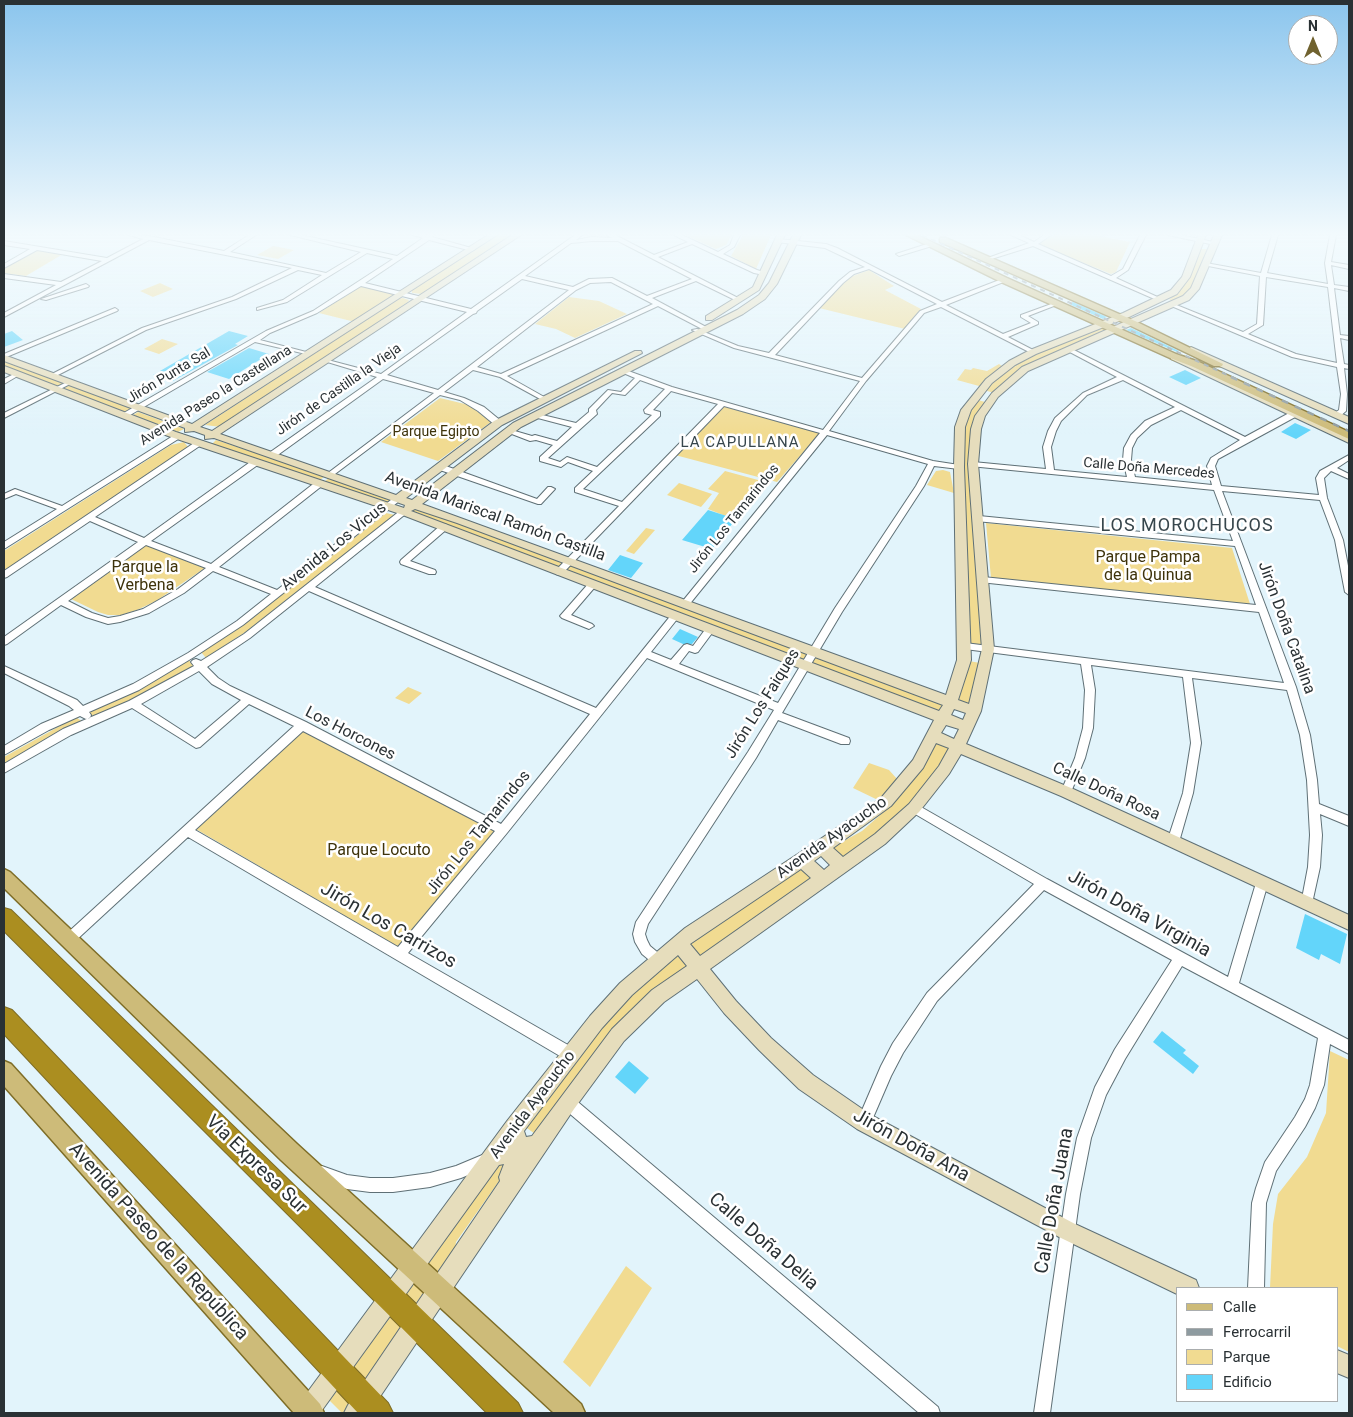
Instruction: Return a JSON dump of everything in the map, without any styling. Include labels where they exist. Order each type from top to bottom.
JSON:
[{"type":"highway","name":"Via Expresa Sur","points":[[4,917],[508,1413]]},
{"type":"highway","points":[[4,1018],[338,1370],[366,1409]]},
{"type":"main road","name":"Avenida Paseo la Castellana","points":[[179,436],[391,301]]},
{"type":"main road","name":"Avenida Paseo la Castellana","points":[[200,443],[415,301]]},
{"type":"main road","name":"Avenida Los Vicus","points":[[404,512],[508,431],[623,372],[698,328],[737,301]]},
{"type":"main road","name":"Avenida Los Vicus","points":[[400,498],[498,423],[544,399],[698,328],[740,312],[756,301]]},
{"type":"main road","points":[[1050,301],[1173,356],[1349,440]]},
{"type":"main road","points":[[1082,301],[1349,423]]},
{"type":"main road","name":"Avenida Ayacucho","points":[[308,1412],[514,1128],[570,1054],[626,989],[679,943],[886,802],[918,764],[944,718],[964,660],[959,466],[960,427],[966,410],[977,394],[999,373],[1033,352],[1158,301]]},
{"type":"main road","name":"Avenida Ayacucho","points":[[366,1409],[416,1323],[438,1290],[567,1102],[618,1035],[658,996],[880,839],[914,808],[944,770],[968,727],[974,711],[988,649],[973,464],[976,429],[980,416],[992,398],[1025,369],[1180,301]]},
{"type":"main road","points":[[1191,350],[1336,415],[1349,423]]},
{"type":"main road","points":[[1173,356],[1195,364],[1349,436]]},
{"type":"main road","name":"Avenida Mariscal Ramón Castilla","points":[[4,357],[192,428],[400,498],[568,562],[974,711]]},
{"type":"main road","name":"Avenida Mariscal Ramón Castilla","points":[[4,369],[179,436],[404,512],[968,727]]},
{"type":"main road","points":[[977,394],[992,398]]},
{"type":"main road","points":[[964,660],[986,664]]},
{"type":"main road","name":"Calle Doña Rosa","points":[[934,736],[1066,792],[1349,923]]},
{"type":"main road","points":[[822,847],[842,866]]},
{"type":"main road","points":[[802,860],[823,879]]},
{"type":"main road","points":[[4,877],[289,1152],[572,1413]]},
{"type":"main road","name":"Jirón Doña Ana","points":[[679,943],[697,967],[759,1038],[806,1082],[864,1122],[1068,1231],[1186,1287]]},
{"type":"main road","name":"Avenida Paseo de la República","points":[[4,1071],[308,1412]]},
{"type":"main road","points":[[514,1128],[515,1139],[520,1145],[527,1147],[537,1145]]},
{"type":"main road","points":[[460,1258],[466,1238],[514,1168],[514,1159],[510,1156],[501,1154],[494,1156]]},
{"type":"street","points":[[4,315],[31,301]]},
{"type":"street","points":[[52,376],[144,329],[225,301]]},
{"type":"street","points":[[259,309],[285,301]]},
{"type":"street","name":"Jirón Punta Sal","points":[[125,416],[254,340],[315,312],[332,301]]},
{"type":"street","points":[[432,301],[474,312]]},
{"type":"street","name":"Jirón de Castilla la Vieja","points":[[272,455],[489,301]]},
{"type":"street","points":[[331,475],[558,301]]},
{"type":"street","points":[[653,301],[721,342],[864,380]]},
{"type":"street","points":[[770,356],[823,301]]},
{"type":"street","points":[[937,301],[1033,352]]},
{"type":"street","name":"Jirón Los Tamarindos","points":[[685,604],[826,431],[864,380],[922,312],[949,301]]},
{"type":"street","points":[[1244,334],[1260,325],[1261,301]]},
{"type":"street","points":[[1334,301],[1341,366],[1347,395],[1342,411],[1336,415]]},
{"type":"street","points":[[502,376],[658,304]]},
{"type":"street","points":[[1004,336],[1036,323],[1023,316],[1056,304]]},
{"type":"street","points":[[1172,305],[1294,356],[1349,367]]},
{"type":"street","points":[[4,309],[13,310]]},
{"type":"street","points":[[4,357],[115,310]]},
{"type":"street","points":[[1337,336],[1349,338]]},
{"type":"street","points":[[254,340],[308,354]]},
{"type":"street","points":[[1068,349],[1245,440]]},
{"type":"street","points":[[326,360],[439,392],[473,404],[498,423]]},
{"type":"street","points":[[471,367],[502,376],[544,399]]},
{"type":"street","points":[[623,372],[670,388],[826,431],[932,463],[959,466]]},
{"type":"street","points":[[4,382],[18,374]]},
{"type":"street","points":[[598,470],[567,459],[561,465],[543,459],[593,411],[610,391],[623,394],[639,377]]},
{"type":"street","points":[[1050,472],[1047,447],[1058,420],[1085,394],[1123,377]]},
{"type":"street","points":[[4,416],[70,382]]},
{"type":"street","points":[[624,505],[578,490],[657,414],[648,411],[670,388]]},
{"type":"street","points":[[559,572],[723,403]]},
{"type":"street","points":[[1132,480],[1127,455],[1134,437],[1148,423],[1182,407]]},
{"type":"street","name":"Jirón Doña Catalina","points":[[1294,414],[1214,458],[1211,466],[1291,688],[1305,735],[1314,807],[1315,850],[1307,904]]},
{"type":"street","points":[[537,415],[578,426]]},
{"type":"street","points":[[508,431],[532,439],[535,437],[558,444]]},
{"type":"street","name":"Avenida Paseo la Castellana","points":[[4,546],[179,436]]},
{"type":"street","name":"Avenida Paseo la Castellana","points":[[4,574],[200,443]]},
{"type":"street","points":[[1349,457],[1323,473],[1320,478],[1323,498],[1339,540],[1349,592]]},
{"type":"street","points":[[4,642],[256,462]]},
{"type":"street","name":"Jirón Los Faiques","points":[[658,960],[646,950],[641,942],[639,934],[642,922],[778,712],[838,610],[920,486],[932,463]]},
{"type":"street","name":"Calle Doña Mercedes","points":[[973,464],[1323,498]]},
{"type":"street","points":[[440,467],[538,502],[551,489]]},
{"type":"street","points":[[1331,468],[1349,477]]},
{"type":"street","points":[[62,602],[98,619],[120,620],[160,604],[212,568],[320,483]]},
{"type":"street","points":[[4,497],[15,491],[63,509]]},
{"type":"street","name":"Avenida Los Vicus","points":[[4,751],[45,727],[136,687],[191,655],[240,623],[400,498]]},
{"type":"street","name":"Avenida Los Vicus","points":[[4,769],[67,732],[133,704],[201,666],[247,636],[404,512]]},
{"type":"street","points":[[90,518],[277,593]]},
{"type":"street","points":[[979,520],[1238,544]]},
{"type":"street","points":[[432,572],[404,562],[444,527]]},
{"type":"street","points":[[1339,540],[1349,542]]},
{"type":"street","points":[[983,580],[1263,610]]},
{"type":"street","points":[[589,626],[565,616],[592,585]]},
{"type":"street","points":[[308,588],[598,712]]},
{"type":"street","name":"Jirón Los Tamarindos","points":[[400,954],[503,830],[675,616]]},
{"type":"street","points":[[673,665],[687,647],[695,650],[710,629]]},
{"type":"street","points":[[965,646],[1291,688]]},
{"type":"street","points":[[646,654],[845,741]]},
{"type":"street","name":"Los Horcones","points":[[191,655],[226,689],[302,725],[503,830]]},
{"type":"street","points":[[1066,792],[1080,758],[1088,728],[1090,690],[1085,661]]},
{"type":"street","points":[[4,669],[73,703],[92,721]]},
{"type":"street","points":[[1173,842],[1188,793],[1196,743],[1187,674]]},
{"type":"street","points":[[133,704],[196,744],[248,700]]},
{"type":"street","points":[[68,940],[302,725]]},
{"type":"street","points":[[1314,807],[1349,821]]},
{"type":"street","name":"Jirón Doña Virginia","points":[[914,808],[1043,883],[1232,986],[1349,1047]]},
{"type":"street","name":"Jirón Los Carrizos","points":[[186,830],[570,1054]]},
{"type":"street","points":[[864,1122],[873,1098],[898,1048],[932,997],[1043,883]]},
{"type":"street","points":[[1232,986],[1262,884]]},
{"type":"street","name":"Calle Doña Juana","points":[[1042,1413],[1068,1231],[1084,1138],[1100,1092],[1120,1054],[1180,958]]},
{"type":"street","points":[[1256,1287],[1259,1204],[1263,1188],[1270,1168],[1310,1103],[1317,1085],[1325,1035]]},
{"type":"street","name":"Calle Doña Delia","points":[[567,1102],[932,1413]]},
{"type":"street","points":[[289,1152],[326,1176],[347,1182],[370,1185],[394,1185],[430,1180],[456,1173],[494,1156]]},
{"type":"green space","points":[[337,301],[387,301],[355,322],[319,313]]},
{"type":"green space","points":[[395,301],[408,301],[221,427],[205,425]]},
{"type":"green space","points":[[564,301],[599,301],[627,314],[575,338],[556,329],[535,324]]},
{"type":"green space","points":[[826,301],[906,301],[921,309],[905,329],[819,308]]},
{"type":"green space","points":[[1100,327],[1107,330],[1023,368],[994,393],[984,390],[1015,364],[1036,353]]},
{"type":"green space","points":[[162,339],[178,344],[159,354],[144,349]]},
{"type":"green space","points":[[4,361],[65,384],[57,388],[4,367]]},
{"type":"green space","points":[[999,364],[1002,366],[979,386],[957,380],[965,369],[971,370],[973,368],[987,371]]},
{"type":"green space","points":[[70,385],[132,409],[125,414],[62,389]]},
{"type":"green space","name":"Parque Egipto","points":[[440,398],[469,405],[491,422],[438,461],[381,442]]},
{"type":"green space","points":[[978,400],[985,402],[975,428],[986,648],[968,644],[961,465],[963,423]]},
{"type":"green space","points":[[723,405],[821,432],[777,482],[675,455]]},
{"type":"green space","points":[[138,412],[184,429],[178,432],[133,415]]},
{"type":"green space","points":[[216,440],[325,476],[320,480],[212,444]]},
{"type":"green space","points":[[184,442],[188,447],[4,571],[4,551],[171,445]]},
{"type":"green space","points":[[725,471],[769,483],[738,521],[708,509],[719,493],[708,489]]},
{"type":"green space","points":[[936,471],[950,472],[954,493],[927,485]]},
{"type":"green space","points":[[329,478],[392,499],[387,503],[324,482]]},
{"type":"green space","points":[[679,483],[712,494],[701,507],[667,495]]},
{"type":"green space","points":[[415,506],[564,562],[557,569],[408,512]]},
{"type":"green space","points":[[386,513],[395,515],[247,631],[206,658],[201,652],[242,626]]},
{"type":"green space","name":"Parque Pampa de la Quinua","points":[[986,523],[1232,548],[1250,604],[991,578]]},
{"type":"green space","points":[[646,528],[655,530],[634,554],[626,551]]},
{"type":"green space","name":"Parque la Verbena","points":[[145,545],[205,568],[156,601],[121,615],[108,615],[98,612],[71,599]]},
{"type":"green space","points":[[569,564],[811,652],[805,663],[562,571]]},
{"type":"green space","points":[[816,654],[947,703],[941,715],[809,666]]},
{"type":"green space","points":[[188,659],[194,667],[132,702],[94,719],[87,711]]},
{"type":"green space","points":[[963,660],[986,664],[973,711],[949,702]]},
{"type":"green space","points":[[408,687],[422,693],[409,704],[395,698]]},
{"type":"green space","points":[[76,717],[83,722],[4,767],[4,757]]},
{"type":"green space","name":"Parque Locuto","points":[[302,729],[495,830],[400,948],[194,828]]},
{"type":"green space","points":[[936,741],[952,748],[911,807],[843,862],[829,849],[862,831],[888,808]]},
{"type":"green space","points":[[869,763],[889,770],[898,780],[880,801],[853,788]]},
{"type":"green space","points":[[800,863],[818,880],[701,958],[690,947],[692,940]]},
{"type":"green space","points":[[684,947],[692,965],[656,990],[538,1136],[524,1126],[577,1054],[650,975]]},
{"type":"green space","points":[[1330,1051],[1349,1060],[1349,1352],[1338,1346],[1338,1287],[1270,1287],[1273,1224],[1278,1194],[1307,1157],[1326,1113]]},
{"type":"green space","points":[[498,1162],[509,1167],[456,1242],[454,1257],[347,1413],[342,1413],[326,1397]]},
{"type":"green space","points":[[626,1266],[652,1288],[590,1387],[563,1362]]},
{"type":"building","points":[[1073,302],[1107,317],[1103,319],[1069,304]]},
{"type":"building","points":[[1131,328],[1179,351],[1177,352],[1126,330]]},
{"type":"building","points":[[12,331],[23,340],[4,347],[4,334]]},
{"type":"building","points":[[229,331],[248,336],[235,344],[238,345],[173,381],[153,375]]},
{"type":"building","points":[[249,348],[269,354],[229,379],[207,372]]},
{"type":"building","points":[[1185,370],[1201,378],[1186,385],[1169,377]]},
{"type":"building","points":[[1295,423],[1311,430],[1296,439],[1281,432]]},
{"type":"building","points":[[708,510],[736,519],[712,549],[682,540]]},
{"type":"building","points":[[620,555],[643,563],[631,578],[608,570]]},
{"type":"building","points":[[680,629],[698,637],[692,644],[683,644],[672,639]]},
{"type":"building","points":[[1305,914],[1347,934],[1340,964],[1321,954],[1319,960],[1296,948]]},
{"type":"building","points":[[1162,1031],[1186,1050],[1183,1053],[1199,1066],[1193,1074],[1153,1042]]},
{"type":"building","points":[[629,1061],[649,1078],[635,1094],[615,1077]]},
{"type":"railway","points":[[1066,301],[1234,378]]},
{"type":"railway","points":[[1231,377],[1349,431]]},
{"type":"district","name":"LA CAPULLANA","points":[[740,443]]},
{"type":"district","name":"LOS MOROCHUCOS","points":[[1187,526]]}]
